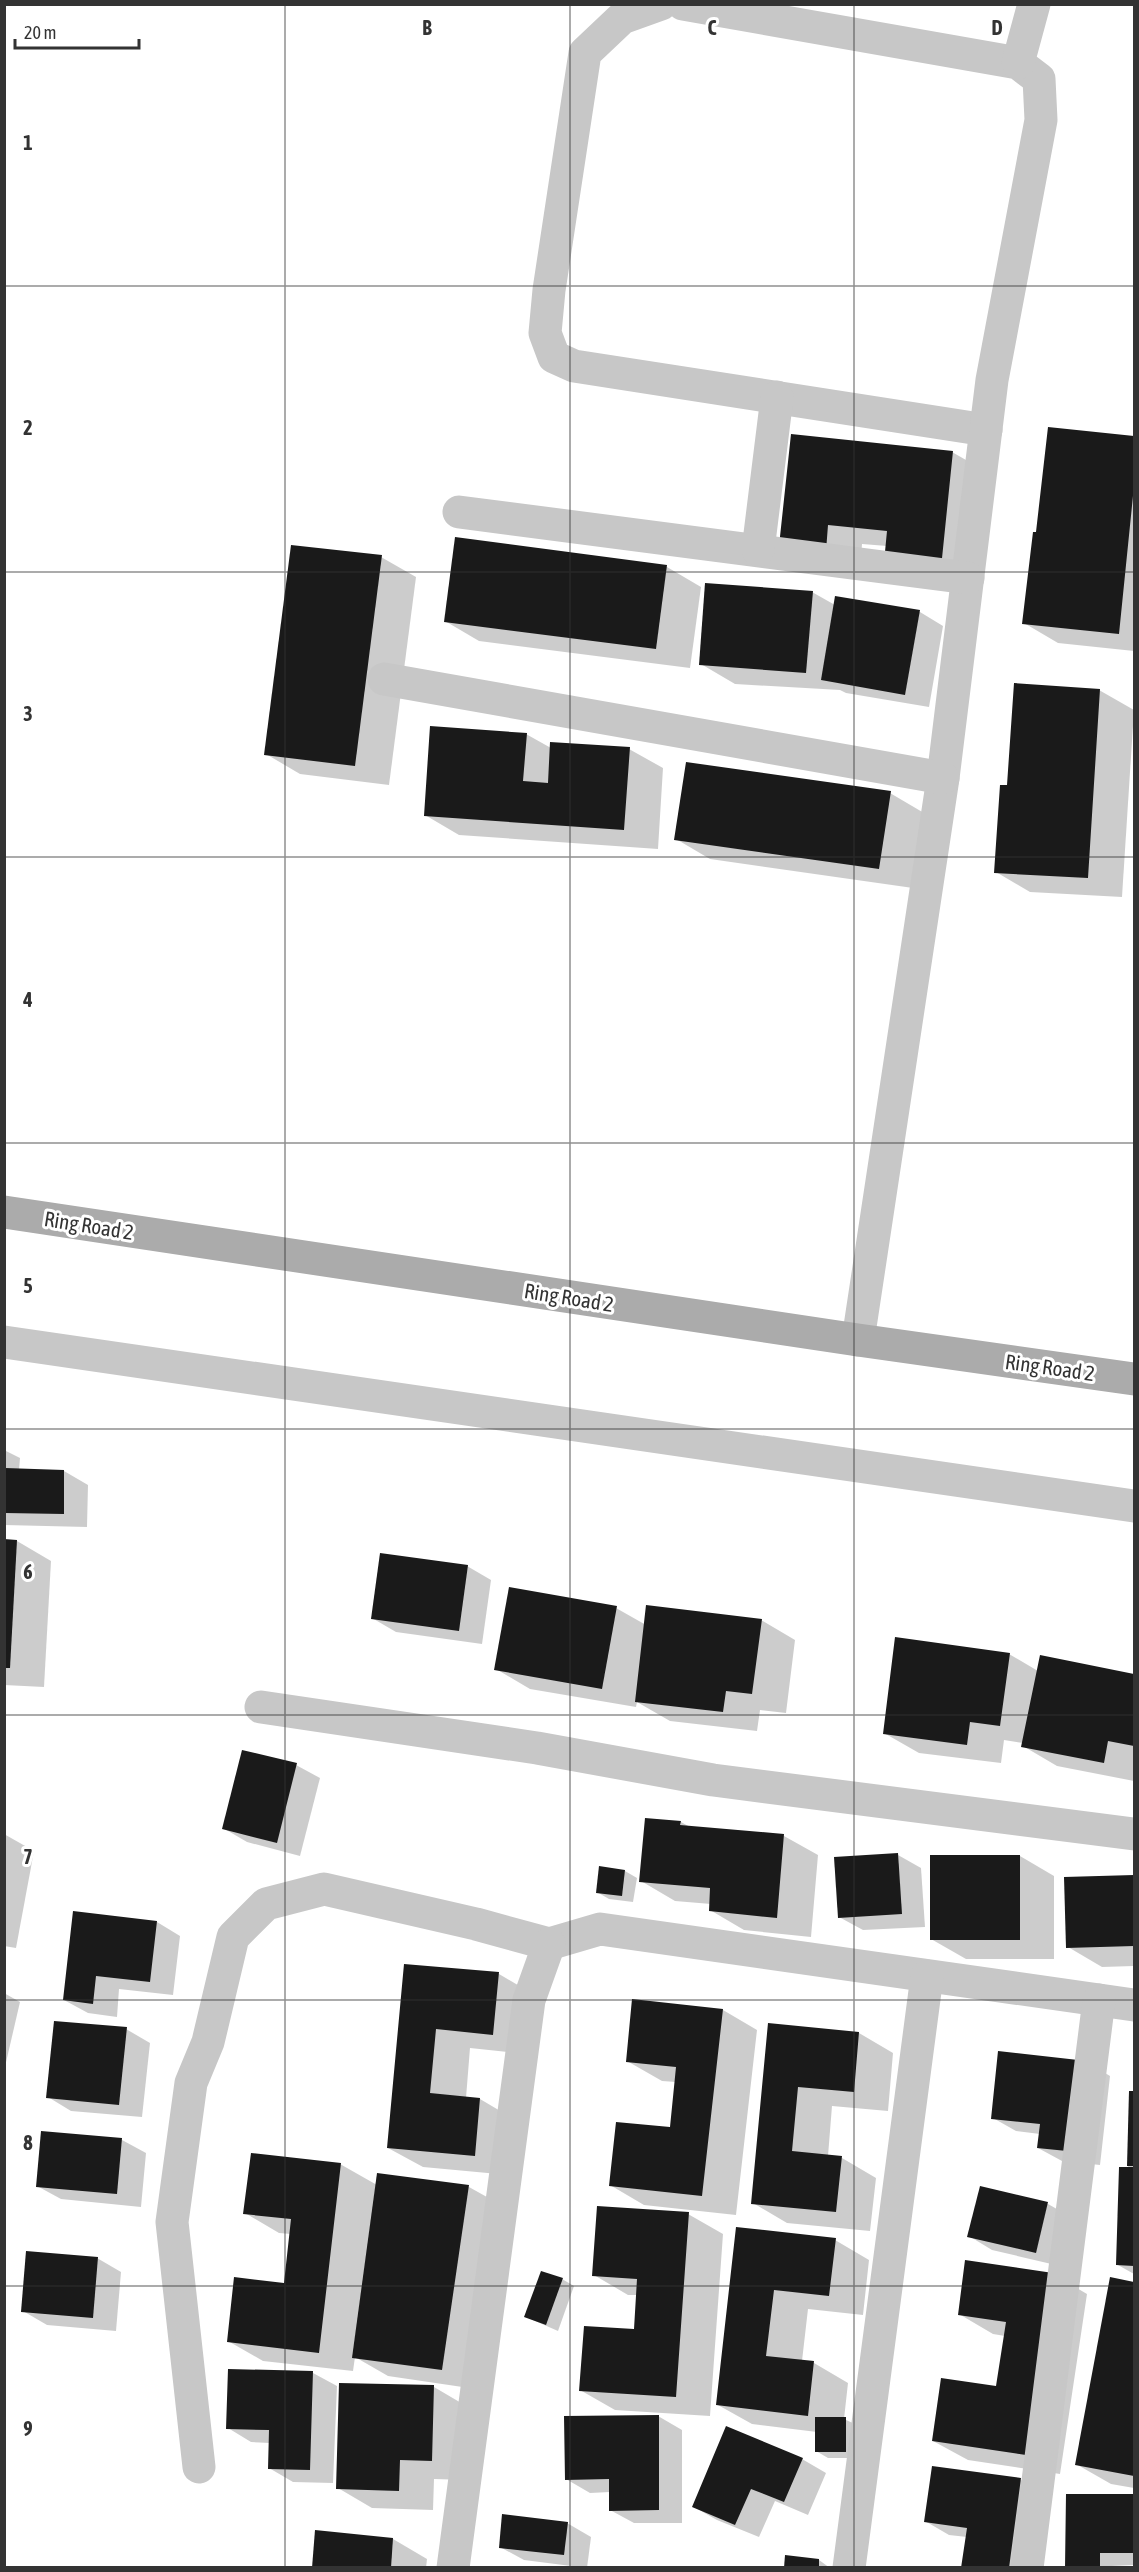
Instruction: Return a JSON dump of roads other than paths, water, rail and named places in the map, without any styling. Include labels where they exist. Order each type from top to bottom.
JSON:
[{"type":"main road","name":"Ring Road 2","points":[[4,1212],[1134,1379]]},
{"type":"street","points":[[661,4],[622,18],[585,53],[549,290],[545,333],[554,357],[574,366],[986,430]]},
{"type":"street","points":[[683,4],[1018,63],[1039,80],[1041,120],[992,380],[943,778],[858,1340]]},
{"type":"street","points":[[1018,63],[1034,4]]},
{"type":"street","points":[[758,550],[777,397]]},
{"type":"street","points":[[459,512],[968,578]]},
{"type":"street","points":[[384,678],[943,778]]},
{"type":"street","points":[[4,1342],[1134,1506]]},
{"type":"street","points":[[261,1707],[537,1748],[713,1780],[1134,1834]]},
{"type":"street","points":[[199,2467],[172,2222],[191,2084],[208,2042],[233,1937],[266,1904],[324,1889],[476,1924],[549,1944],[600,1929],[1134,2005]]},
{"type":"street","points":[[453,2568],[529,2000],[549,1944]]},
{"type":"street","points":[[849,2568],[927,1976]]},
{"type":"street","points":[[1027,2568],[1099,2000]]}]
